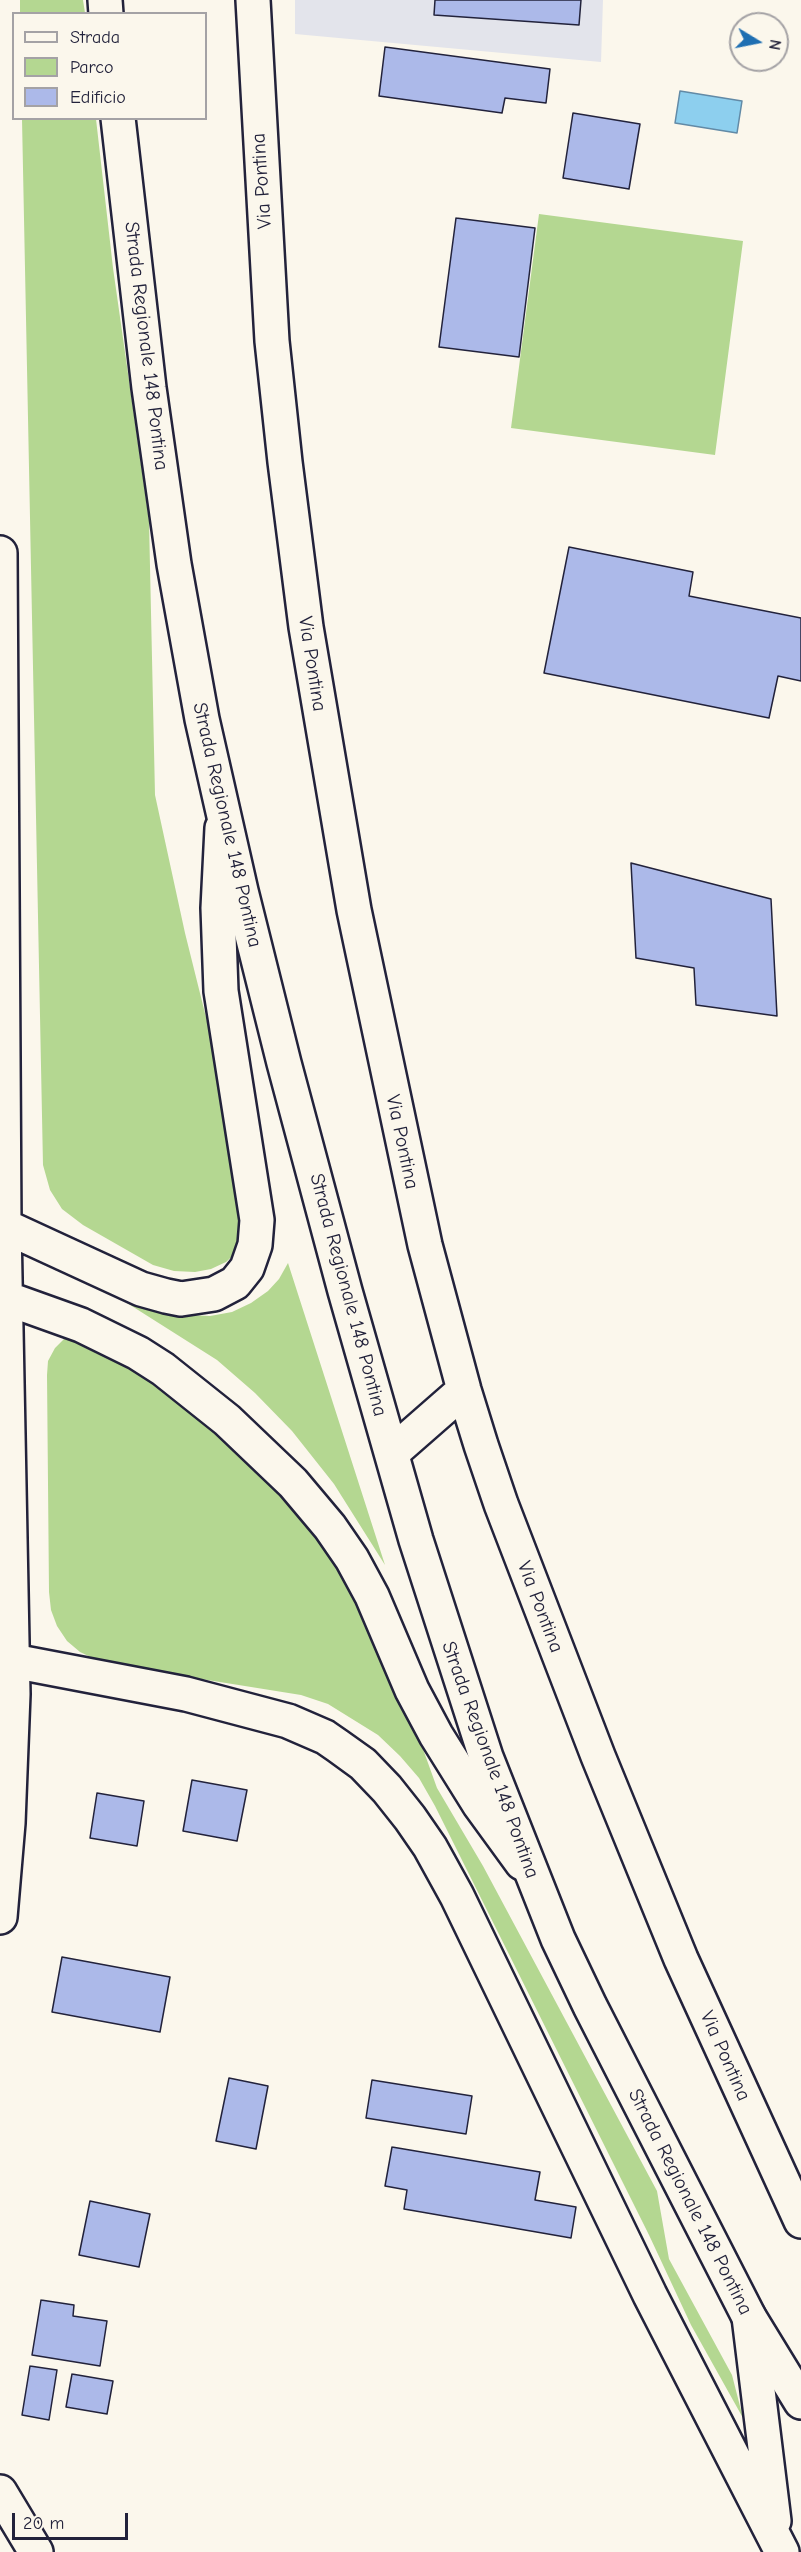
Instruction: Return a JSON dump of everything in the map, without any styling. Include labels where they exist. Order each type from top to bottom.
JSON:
[{"type":"street","name":"Via Pontina","points":[[252,0],[263,205],[278,400],[314,678],[340,838],[373,1005],[425,1245],[464,1390],[501,1504],[598,1756],[681,1959],[801,2221]]},
{"type":"street","name":"Strada Regionale 148 Pontina","points":[[118,120],[148,378],[171,543],[195,683],[223,814],[287,1075],[438,1612],[472,1716],[531,1874],[590,2006],[749,2317],[801,2402]]},
{"type":"street","points":[[0,553],[4,1396],[13,1661],[12,1754],[0,1917]]},
{"type":"street","points":[[2,1225],[141,1289],[181,1299],[205,1297],[225,1290],[235,1283],[248,1268],[255,1245],[257,1220],[221,991],[218,908],[223,814]]},
{"type":"street","points":[[3,1297],[81,1325],[163,1368],[227,1420],[299,1490],[330,1527],[369,1589],[412,1690],[445,1750],[479,1804],[531,1874]]},
{"type":"street","points":[[392,1453],[464,1390]]},
{"type":"street","points":[[13,1661],[186,1694],[288,1721],[325,1737],[363,1764],[387,1789],[430,1846],[457,1896],[650,2295],[779,2548]]},
{"type":"street","points":[[749,2317],[779,2548]]},
{"type":"street","points":[[0,2492],[36,2552]]},
{"type":"shaded area","points":[[295,0],[603,0],[601,62],[295,34]]},
{"type":"green space","points":[[20,0],[83,0],[85,12],[20,12]]},
{"type":"green space","points":[[22,120],[96,120],[113,268],[149,521],[155,795],[185,933],[253,1206],[238,1251],[226,1262],[211,1269],[195,1272],[174,1271],[153,1265],[83,1225],[62,1209],[50,1190],[43,1165]]},
{"type":"green space","points":[[539,214],[743,241],[715,455],[511,428]]},
{"type":"green space","points":[[288,1263],[385,1565],[334,1484],[292,1431],[255,1393],[217,1360],[97,1284],[187,1315],[210,1316],[232,1312],[251,1303],[268,1291],[279,1279]]},
{"type":"green space","points":[[77,1333],[95,1335],[287,1483],[383,1638],[437,1788],[483,1866],[657,2191],[669,2259],[732,2375],[743,2418],[691,2325],[649,2235],[435,1806],[419,1778],[400,1756],[378,1735],[328,1704],[301,1695],[120,1666],[97,1660],[80,1652],[67,1641],[57,1626],[51,1610],[49,1592],[47,1375],[48,1361],[55,1348],[64,1339]]},
{"type":"water","points":[[680,91],[742,101],[737,133],[675,123]]},
{"type":"building","points":[[435,0],[581,0],[579,25],[434,15]]},
{"type":"building","points":[[385,47],[550,69],[546,103],[505,98],[502,113],[379,96]]},
{"type":"building","points":[[573,113],[640,124],[629,189],[563,178]]},
{"type":"building","points":[[456,218],[535,228],[519,357],[439,347]]},
{"type":"building","points":[[569,547],[693,572],[689,596],[801,618],[801,681],[778,676],[769,718],[544,673]]},
{"type":"building","points":[[631,863],[771,899],[777,1016],[696,1005],[694,968],[636,958]]},
{"type":"building","points":[[192,1780],[247,1790],[237,1841],[183,1831]]},
{"type":"building","points":[[97,1793],[144,1801],[137,1846],[90,1838]]},
{"type":"building","points":[[62,1957],[170,1977],[160,2032],[52,2012]]},
{"type":"building","points":[[229,2078],[268,2086],[256,2149],[216,2141]]},
{"type":"building","points":[[372,2080],[472,2096],[466,2134],[366,2118]]},
{"type":"building","points":[[392,2147],[540,2172],[535,2200],[576,2207],[571,2238],[404,2209],[407,2190],[385,2186]]},
{"type":"building","points":[[90,2201],[150,2214],[139,2267],[79,2255]]},
{"type":"building","points":[[41,2300],[74,2305],[73,2316],[107,2321],[100,2366],[32,2355]]},
{"type":"building","points":[[30,2366],[57,2370],[49,2420],[22,2415]]},
{"type":"building","points":[[72,2374],[113,2381],[107,2414],[66,2407]]}]
